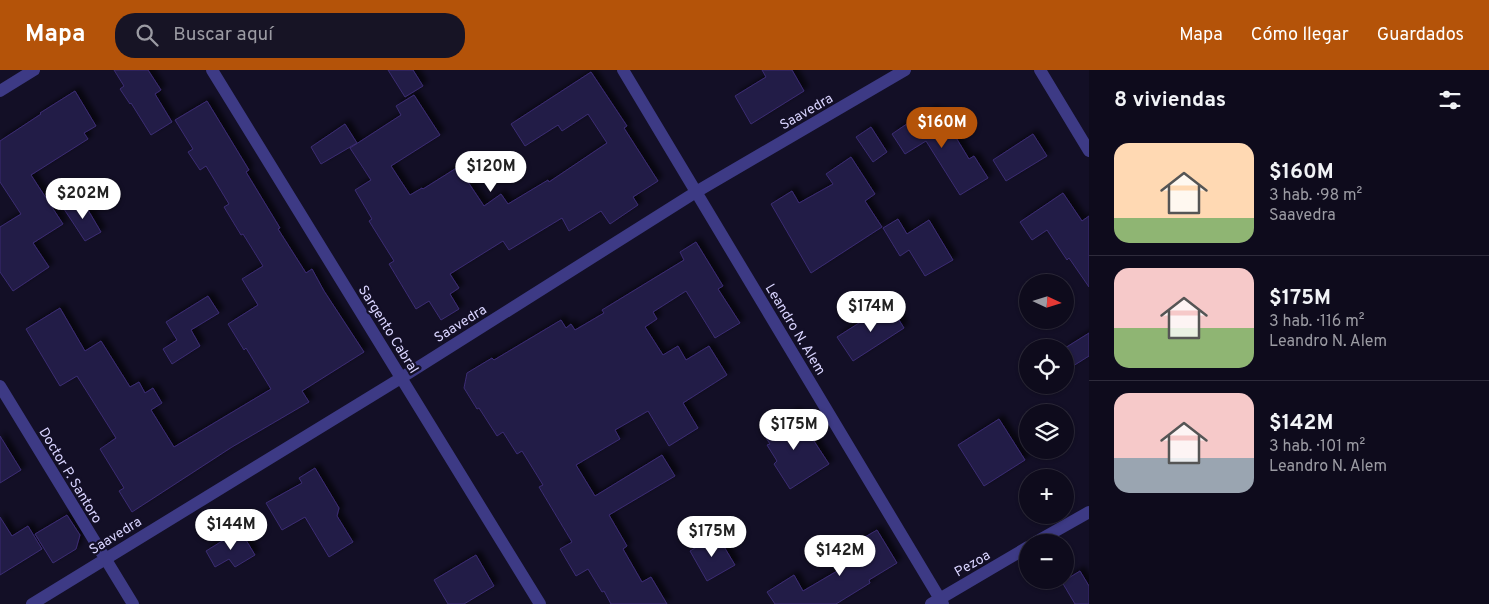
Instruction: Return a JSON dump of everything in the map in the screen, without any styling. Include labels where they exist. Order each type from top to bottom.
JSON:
[{"type":"street","points":[[0,91],[34,70]]},
{"type":"street","name":"Sargento Cabral","points":[[212,70],[540,604]]},
{"type":"street","name":"Leandro N. Alem","points":[[623,70],[938,602]]},
{"type":"street","name":"Saavedra","points":[[32,604],[401,378],[696,192],[906,70]]},
{"type":"street","points":[[1040,70],[1089,151]]},
{"type":"street","name":"Doctor P. Santoro","points":[[0,386],[133,604]]},
{"type":"street","points":[[1050,534],[1089,512]]},
{"type":"street","name":"Pezoa","points":[[938,602],[1019,553]]},
{"type":"building","points":[[114,70],[148,70],[161,90],[155,94],[172,122],[151,135],[120,89],[124,86]]},
{"type":"building","points":[[388,70],[413,70],[423,86],[405,97]]},
{"type":"building","points":[[762,70],[792,70],[804,91],[751,124],[735,96],[766,77]]},
{"type":"building","points":[[591,72],[627,126],[624,128],[658,181],[633,197],[638,205],[610,224],[601,211],[569,231],[562,218],[509,250],[503,241],[450,274],[459,288],[450,294],[459,309],[441,320],[429,301],[416,309],[389,264],[394,261],[369,221],[372,219],[355,190],[371,180],[350,148],[401,115],[396,106],[414,95],[440,135],[391,166],[410,195],[458,167],[484,206],[501,194],[508,204],[548,180],[549,182],[607,143],[588,114],[562,131],[558,125],[525,146],[511,124]]},
{"type":"building","points":[[75,91],[96,126],[84,133],[88,139],[31,175],[63,224],[33,243],[49,267],[13,291],[0,272],[0,227],[21,214],[0,182],[0,141]]},
{"type":"building","points":[[207,101],[249,170],[246,172],[280,228],[278,229],[306,273],[312,269],[324,291],[364,352],[302,391],[309,402],[232,447],[132,512],[119,491],[124,488],[100,449],[116,438],[77,376],[60,386],[26,329],[60,308],[85,351],[101,341],[130,387],[139,382],[145,393],[153,388],[162,403],[151,410],[174,447],[271,389],[246,348],[244,350],[228,324],[258,305],[242,279],[263,266],[224,207],[229,204],[206,166],[200,170],[188,152],[193,149],[175,120]]},
{"type":"building","points":[[933,110],[937,115],[941,113],[969,159],[974,156],[988,178],[960,195],[926,141],[905,154],[892,134],[920,115],[922,117]]},
{"type":"building","points":[[345,124],[357,143],[321,164],[311,147]]},
{"type":"building","points":[[871,127],[887,152],[873,162],[856,137]]},
{"type":"building","points":[[1033,134],[1047,156],[1006,181],[993,160]]},
{"type":"building","points":[[851,157],[875,194],[865,201],[882,227],[811,273],[771,204],[792,191],[799,203],[833,184],[826,174]]},
{"type":"building","points":[[1063,193],[1082,221],[1089,216],[1089,287],[1069,258],[1067,260],[1047,230],[1032,240],[1020,222]]},
{"type":"building","points":[[81,198],[101,232],[85,241],[64,209]]},
{"type":"building","points":[[898,219],[907,234],[929,220],[953,260],[925,276],[909,250],[900,256],[883,228]]},
{"type":"building","points":[[696,242],[723,286],[718,289],[740,323],[715,338],[686,291],[653,312],[657,319],[645,327],[663,355],[678,346],[686,360],[709,346],[727,375],[683,403],[698,428],[669,446],[648,411],[615,430],[620,439],[576,465],[595,496],[662,455],[675,476],[609,515],[627,546],[623,549],[642,582],[651,577],[667,604],[611,604],[588,569],[576,576],[560,549],[572,542],[539,487],[543,485],[522,451],[517,454],[503,432],[497,436],[479,408],[477,409],[464,388],[467,373],[492,358],[494,360],[561,320],[566,328],[571,324],[575,330],[604,313],[602,310],[684,260],[680,252]]},
{"type":"building","points":[[208,296],[219,313],[191,330],[200,346],[172,364],[163,349],[177,340],[166,322]]},
{"type":"building","points":[[889,304],[904,328],[853,361],[837,337]]},
{"type":"building","points":[[1089,333],[1089,356],[1074,365],[1074,342]]},
{"type":"building","points":[[795,412],[829,464],[790,489],[774,464],[777,461],[767,445],[770,444],[763,433]]},
{"type":"building","points":[[999,419],[1019,451],[1019,459],[1025,460],[984,486],[958,445]]},
{"type":"building","points":[[0,436],[21,470],[0,483]]},
{"type":"building","points":[[315,468],[339,508],[337,516],[353,542],[329,557],[305,517],[282,530],[266,503],[302,483],[299,478]]},
{"type":"building","points":[[67,515],[80,535],[76,549],[53,563],[35,534]]},
{"type":"building","points":[[0,517],[12,536],[28,526],[42,549],[0,575]]},
{"type":"building","points":[[240,530],[255,555],[235,567],[229,559],[215,567],[206,551]]},
{"type":"building","points":[[877,530],[897,563],[869,580],[870,583],[836,604],[775,604],[767,592],[794,575],[803,591],[861,557],[853,544]]},
{"type":"building","points":[[717,535],[735,565],[707,581],[690,551]]},
{"type":"building","points":[[476,555],[494,586],[464,604],[448,604],[434,580]]},
{"type":"building","points":[[1080,571],[1089,586],[1089,604],[1075,604],[1066,589],[1074,589],[1074,575]]}]
